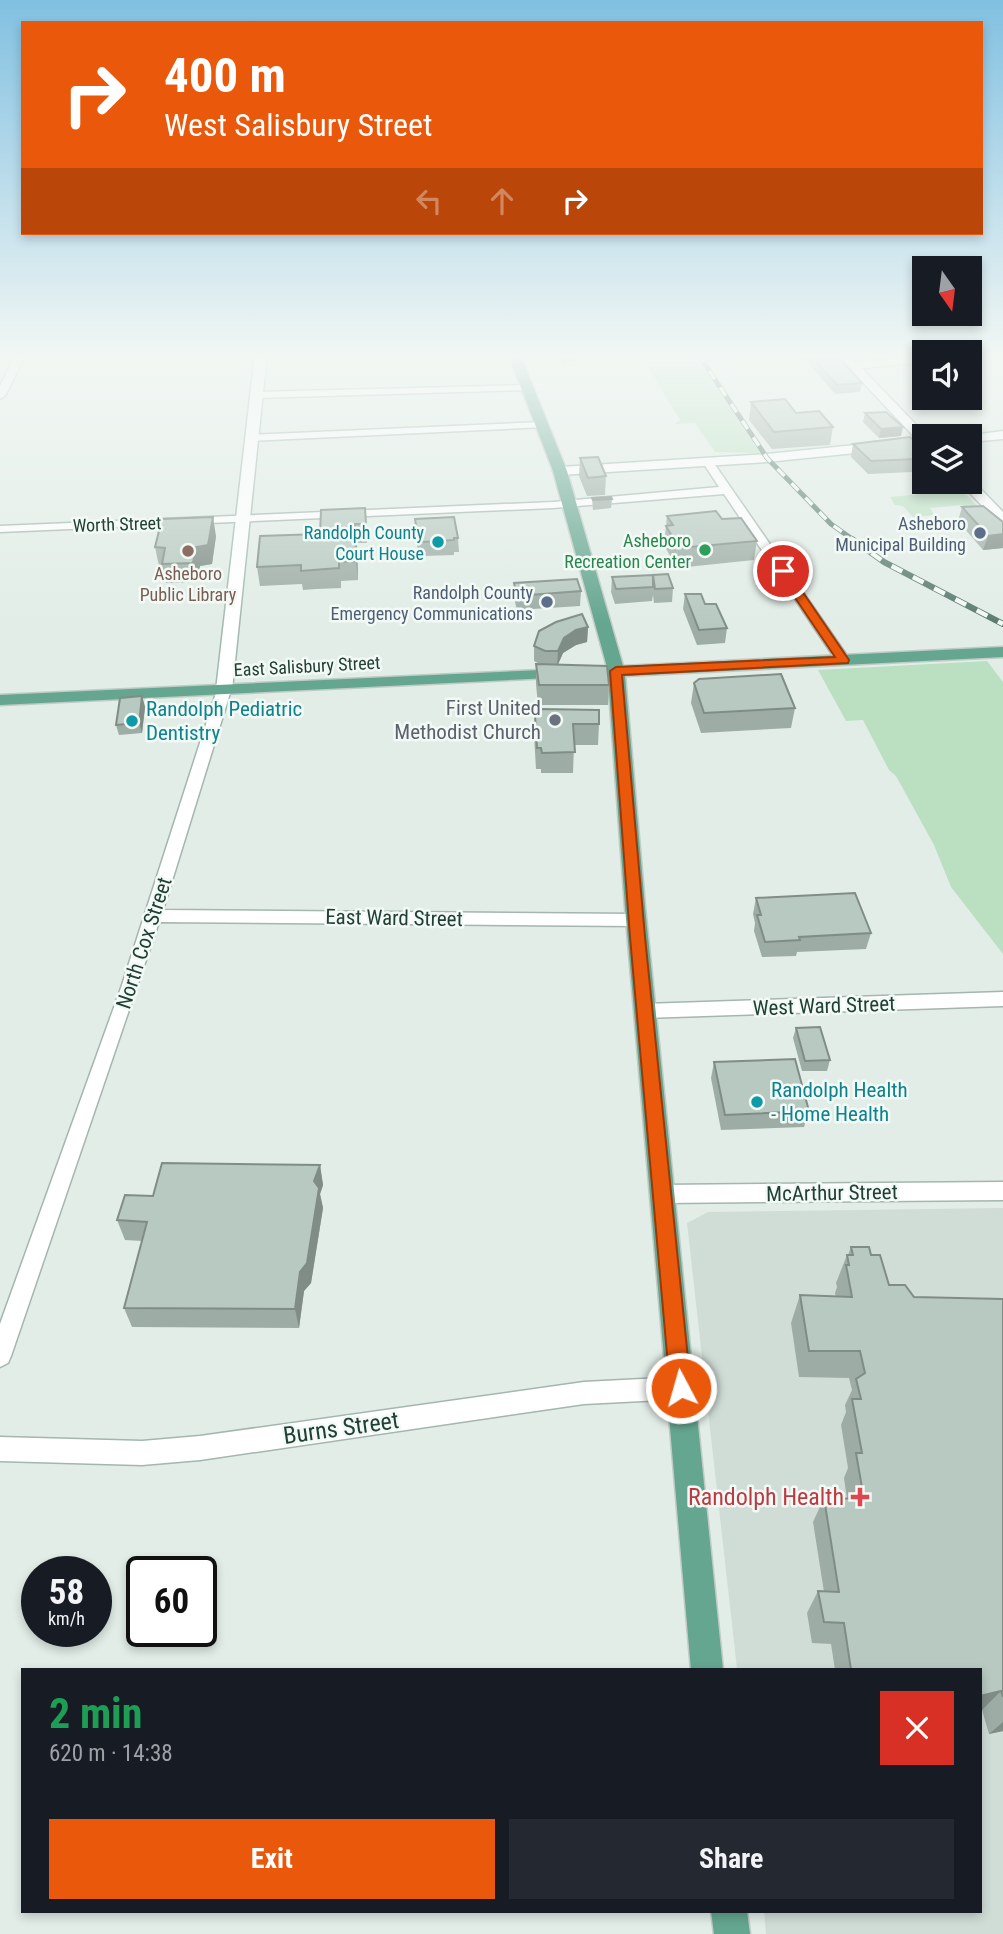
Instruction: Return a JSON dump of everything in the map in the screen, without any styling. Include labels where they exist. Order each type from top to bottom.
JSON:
[{"type":"main road","name":"North Cox Street","points":[[224,690],[250,444]]},
{"type":"main road","points":[[549,444],[570,502],[616,671],[644,1011],[707,1668]]},
{"type":"main road","points":[[560,471],[767,458],[894,444]]},
{"type":"main road","points":[[978,494],[1003,520]]},
{"type":"main road","name":"East Salisbury Street","points":[[0,700],[1003,652]]},
{"type":"main road","points":[[729,1913],[732,1934]]},
{"type":"street","points":[[707,461],[843,660]]},
{"type":"street","name":"Worth Street","points":[[0,529],[553,505],[728,490]]},
{"type":"street","name":"North Cox Street","points":[[0,1356],[102,1072],[224,690]]},
{"type":"street","name":"East Ward Street","points":[[153,916],[636,920]]},
{"type":"street","name":"West Ward Street","points":[[644,1011],[1003,999]]},
{"type":"street","name":"McArthur Street","points":[[661,1194],[1003,1191]]},
{"type":"street","name":"Burns Street","points":[[0,1449],[142,1453],[200,1448],[583,1393],[681,1388]]},
{"type":"shaded area","name":"Randolph Health","points":[[1003,1208],[1003,1934],[766,1934],[764,1913],[982,1913],[982,1668],[737,1668],[687,1223],[708,1212]]},
{"type":"green space","points":[[710,444],[754,444],[760,453],[715,452]]},
{"type":"green space","points":[[965,494],[981,510],[969,511],[962,505],[930,508],[934,515],[913,517],[903,506],[895,505],[890,497]]},
{"type":"green space","points":[[987,661],[1003,682],[1003,954],[951,887],[934,845],[863,720],[846,721],[818,670]]},
{"type":"building","points":[[853,444],[912,444],[912,459],[871,461]]},
{"type":"building","points":[[598,457],[606,476],[588,478],[580,458]]},
{"type":"building","points":[[611,497],[612,499],[592,498]]},
{"type":"building","points":[[983,506],[1003,522],[1003,534],[988,536],[962,507]]},
{"type":"building","points":[[365,508],[366,524],[355,524],[356,561],[339,562],[339,568],[301,571],[301,565],[257,567],[260,536],[320,534],[321,510]]},
{"type":"building","points":[[716,511],[722,519],[741,518],[757,541],[679,548],[666,526],[673,525],[667,516]]},
{"type":"building","points":[[213,517],[208,545],[196,547],[193,563],[162,564],[165,548],[155,547],[162,519]]},
{"type":"building","points":[[454,517],[458,538],[422,542],[422,539],[418,539],[415,519]]},
{"type":"building","points":[[668,574],[673,588],[655,589],[653,575]]},
{"type":"building","points":[[653,575],[653,587],[616,589],[612,577]]},
{"type":"building","points":[[577,579],[581,591],[517,596],[514,583]]},
{"type":"building","points":[[685,594],[701,594],[705,604],[716,604],[727,628],[699,630]]},
{"type":"building","points":[[582,614],[588,627],[576,630],[564,638],[558,651],[545,651],[534,646],[539,631],[556,622]]},
{"type":"building","points":[[536,664],[607,666],[609,685],[539,685]]},
{"type":"building","points":[[781,674],[795,708],[704,713],[694,683],[699,679]]},
{"type":"building","points":[[142,696],[139,723],[116,725],[120,698]]},
{"type":"building","points":[[541,709],[599,710],[599,724],[573,724],[575,752],[542,753],[541,748],[537,748],[535,715],[541,715]]},
{"type":"building","points":[[855,893],[871,933],[799,937],[800,940],[765,942],[757,915],[761,915],[756,898]]},
{"type":"building","points":[[820,1027],[830,1060],[805,1061],[796,1028]]},
{"type":"building","name":"Randolph Health - Home Health","points":[[795,1059],[809,1111],[725,1115],[714,1062]]},
{"type":"building","points":[[162,1163],[320,1165],[314,1181],[319,1188],[307,1263],[300,1272],[295,1309],[124,1308],[147,1222],[117,1220],[125,1195],[153,1196]]},
{"type":"building","name":"Randolph Health","points":[[851,1247],[869,1247],[871,1255],[880,1255],[889,1285],[905,1285],[914,1297],[1003,1299],[1003,1697],[1001,1691],[982,1696],[982,1668],[851,1668],[844,1623],[824,1622],[818,1591],[839,1592],[824,1498],[864,1499],[856,1453],[862,1453],[852,1399],[861,1399],[856,1379],[865,1373],[860,1351],[809,1351],[800,1295],[852,1297],[846,1265],[849,1265],[847,1255],[853,1255]]},
{"type":"railway","points":[[758,444],[767,458],[831,524],[855,541]]},
{"type":"railway","points":[[852,539],[884,562],[1003,624]]},
{"type":"place","name":"Asheboro Municipal Building","points":[[980,533]]},
{"type":"place","name":"Randolph County Court House","points":[[438,542]]},
{"type":"place","name":"Asheboro Recreation Center","points":[[705,550]]},
{"type":"place","name":"Asheboro Public Library","points":[[188,551]]},
{"type":"place","name":"Randolph County Emergency Communications","points":[[547,602]]},
{"type":"place","name":"First United Methodist Church","points":[[555,720]]},
{"type":"place","name":"Randolph Pediatric Dentistry","points":[[132,721]]},
{"type":"place","name":"Randolph Health - Home Health","points":[[757,1102]]},
{"type":"place","name":"Randolph Health","points":[[860,1497]]},
{"type":"route","points":[[681,1388],[637,937],[616,671],[843,660],[783,571]]}]
